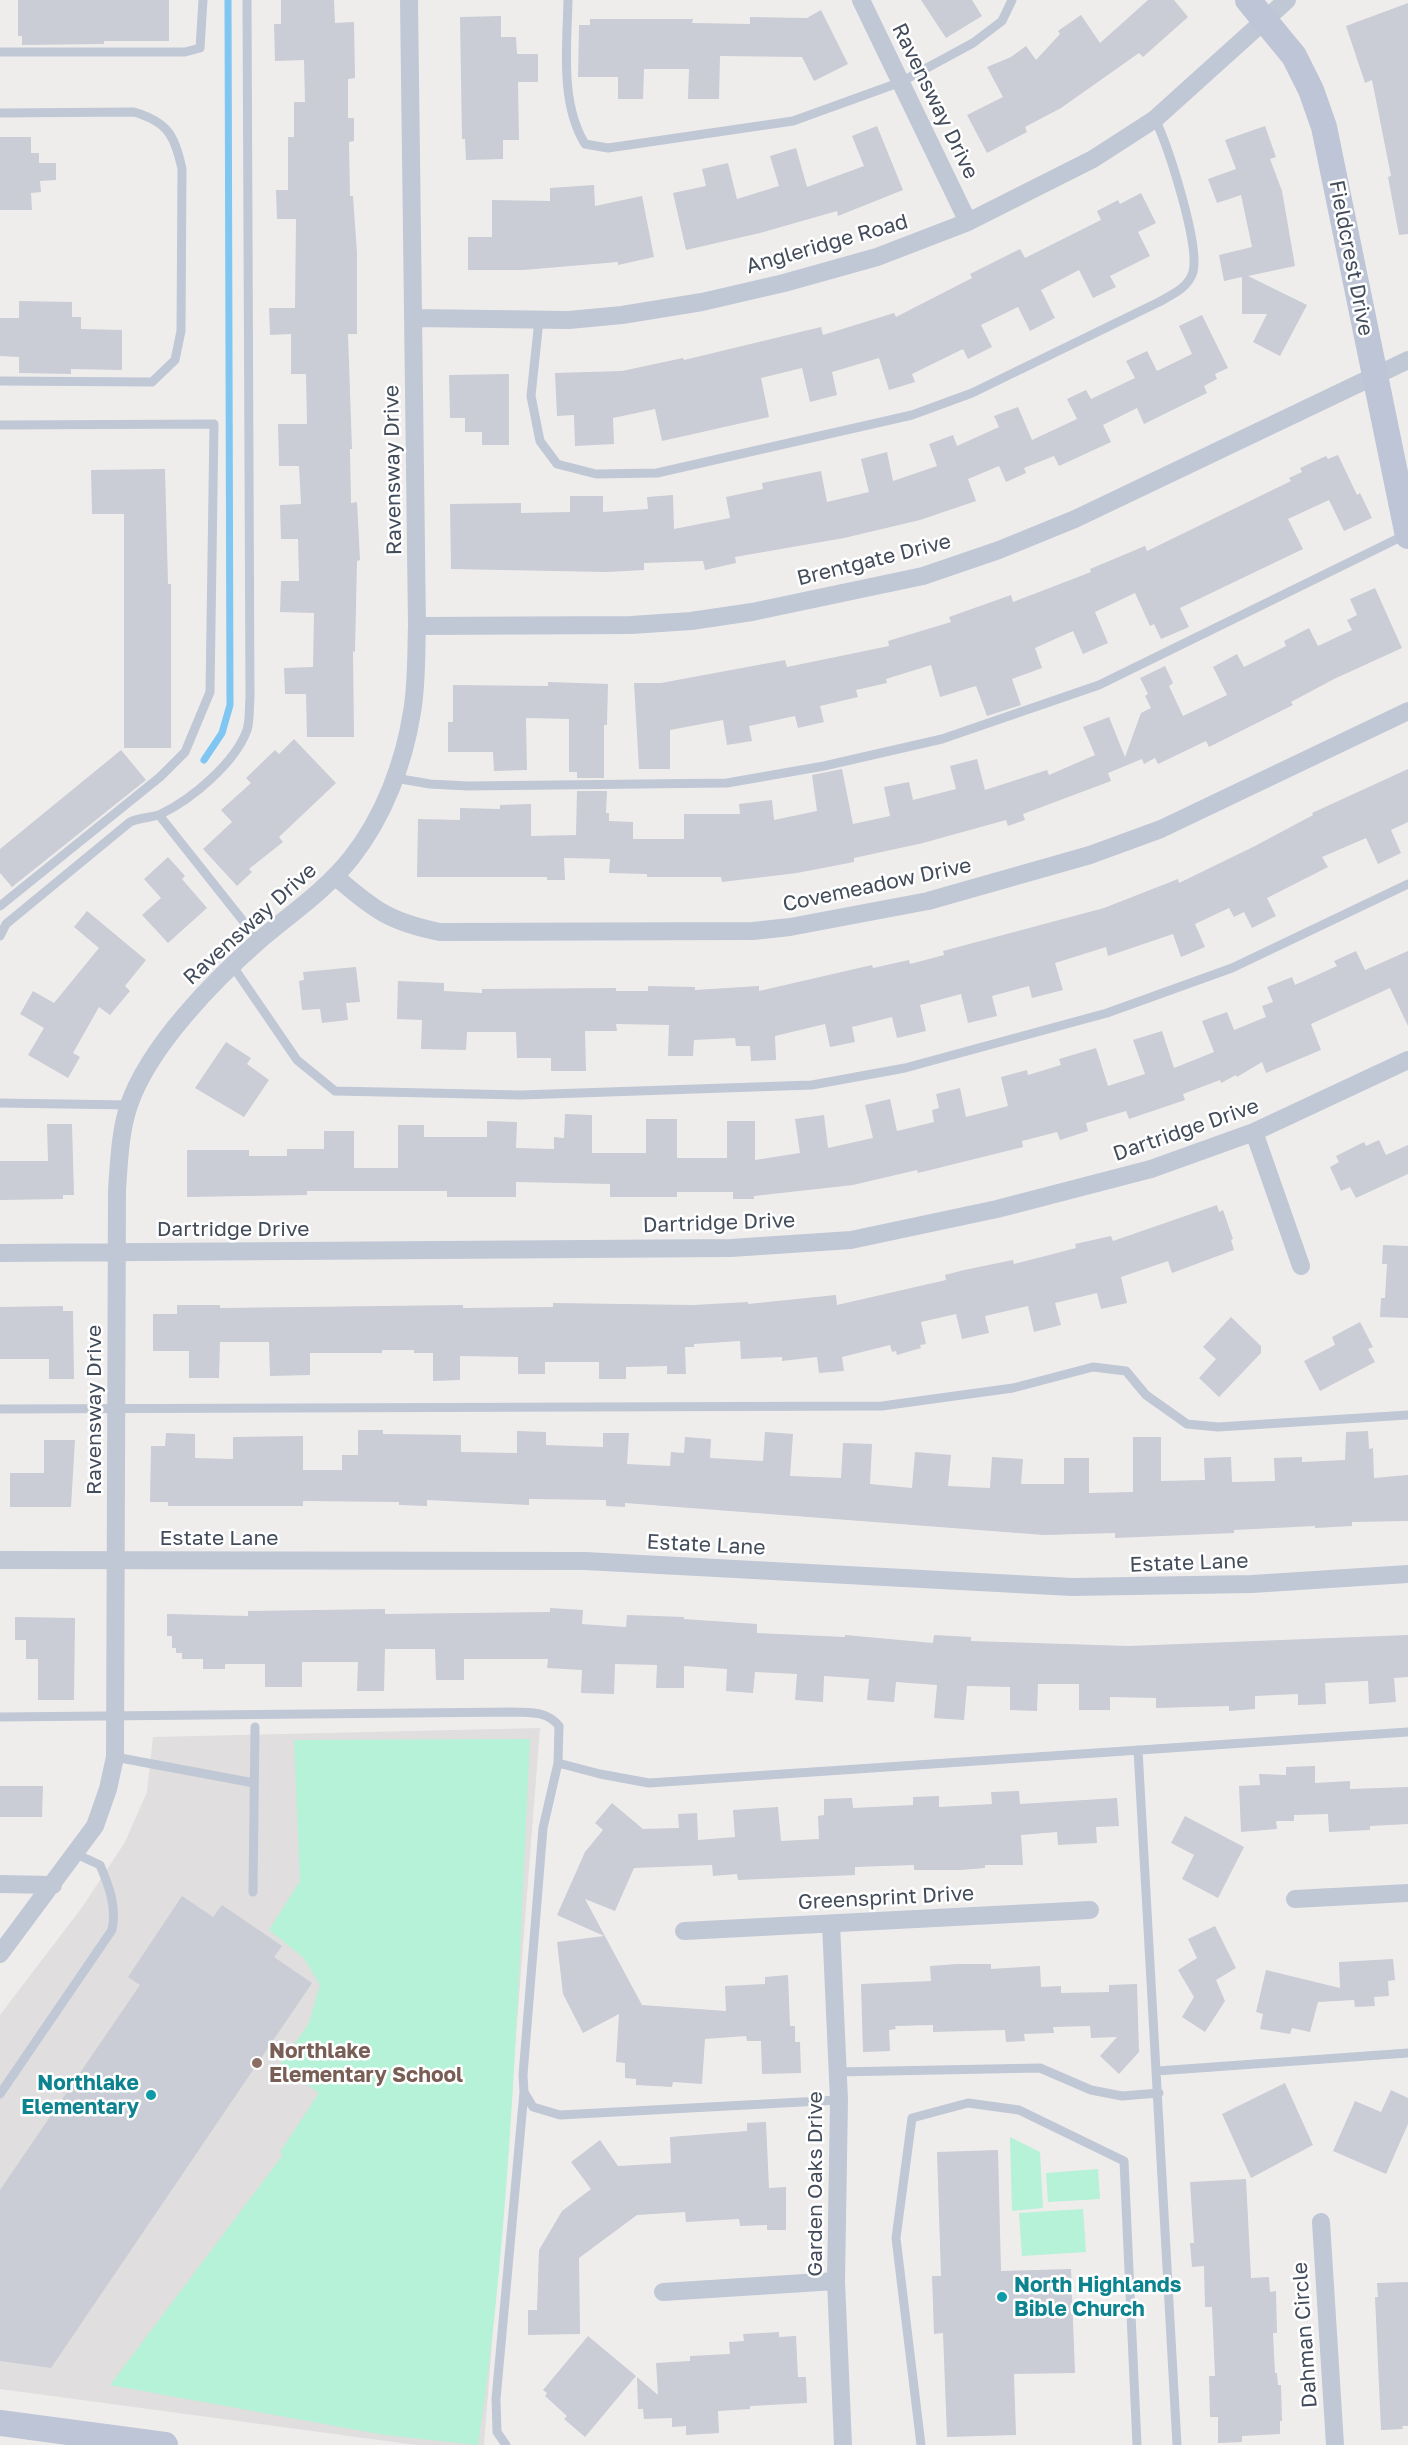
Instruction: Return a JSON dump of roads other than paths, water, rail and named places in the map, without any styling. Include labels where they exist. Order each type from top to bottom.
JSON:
[{"type":"street","name":"Ravensway Drive","points":[[0,1954],[95,1826],[108,1789],[115,1757],[117,1716],[117,1190],[129,1105],[141,1079],[165,1042],[232,965],[336,877],[354,856],[380,813],[395,778],[412,710],[417,626],[410,0]]},
{"type":"street","name":"Ravensway Drive","points":[[861,0],[968,222]]},
{"type":"street","name":"Angleridge Road","points":[[414,318],[539,320],[622,315],[702,302],[784,284],[877,258],[968,222],[1093,159],[1155,119],[1256,9],[1287,0]]},
{"type":"street","name":"Fieldcrest Drive","points":[[1256,9],[1294,56],[1311,90],[1324,127],[1408,535]]},
{"type":"street","name":"Brentgate Drive","points":[[417,626],[631,625],[691,621],[752,612],[923,576],[999,550],[1075,519],[1408,360]]},
{"type":"street","name":"Covemeadow Drive","points":[[336,877],[378,913],[407,926],[440,932],[753,931],[790,927],[928,901],[1090,855],[1161,829],[1408,711]]},
{"type":"street","name":"Dartridge Drive","points":[[0,1253],[731,1248],[851,1240],[997,1209],[1151,1169],[1254,1132],[1408,1060]]},
{"type":"street","points":[[1254,1132],[1301,1266]]},
{"type":"street","name":"Estate Lane","points":[[0,1560],[585,1561],[1072,1587],[1252,1584],[1408,1574]]},
{"type":"street","points":[[0,1884],[52,1885]]},
{"type":"street","points":[[1295,1899],[1408,1893]]},
{"type":"street","name":"Greensprint Drive","points":[[684,1931],[1090,1910]]},
{"type":"street","name":"Garden Oaks Drive","points":[[831,1924],[839,2100],[836,2281],[839,2444]]},
{"type":"street","name":"Dahman Circle","points":[[1321,2222],[1335,2445]]},
{"type":"street","points":[[663,2292],[836,2281]]},
{"type":"street","points":[[0,2423],[39,2437],[165,2445]]},
{"type":"lane","points":[[0,52],[185,52],[200,48],[203,0]]},
{"type":"lane","points":[[0,936],[6,924],[130,822],[142,816],[159,815],[207,782],[226,763],[247,729],[250,698],[247,0]]},
{"type":"lane","points":[[568,0],[567,71],[574,126],[585,144],[608,148],[793,120],[901,82],[973,43],[1002,21],[1012,0]]},
{"type":"lane","points":[[0,113],[134,112],[164,126],[176,143],[182,169],[181,332],[175,360],[152,382],[0,381]]},
{"type":"lane","points":[[539,320],[531,396],[540,441],[557,464],[596,474],[657,473],[912,415],[972,393],[1160,302],[1185,286],[1193,270],[1191,245],[1179,181],[1155,119]]},
{"type":"lane","points":[[0,425],[214,424],[210,692],[184,752],[160,777],[0,906]]},
{"type":"lane","points":[[395,778],[430,784],[468,786],[727,783],[942,740],[1099,685],[1408,535]]},
{"type":"lane","points":[[159,815],[259,941]]},
{"type":"lane","points":[[232,965],[297,1060],[335,1091],[521,1095],[812,1085],[904,1068],[1107,1013],[1232,968],[1408,884]]},
{"type":"lane","points":[[0,1103],[129,1105]]},
{"type":"lane","points":[[0,1409],[882,1406],[1013,1388],[1093,1367],[1126,1371],[1146,1395],[1187,1424],[1218,1427],[1408,1415]]},
{"type":"lane","points":[[0,1717],[541,1713],[552,1718],[559,1726],[558,1763],[543,1827],[523,2075],[524,2092],[496,2399],[497,2432],[506,2445]]},
{"type":"lane","points":[[253,1892],[255,1727]]},
{"type":"lane","points":[[558,1763],[649,1783],[1408,1732]]},
{"type":"lane","points":[[1138,1750],[1177,2445]]},
{"type":"lane","points":[[115,1757],[254,1783]]},
{"type":"lane","points":[[0,2094],[112,1930],[114,1919],[110,1888],[100,1864],[76,1854]]},
{"type":"lane","points":[[1157,2071],[1408,2053]]},
{"type":"lane","points":[[837,2072],[1040,2068],[1091,2090],[1122,2096],[1158,2093]]},
{"type":"lane","points":[[524,2092],[533,2107],[560,2115],[839,2100]]},
{"type":"lane","points":[[921,2445],[897,2238],[912,2118],[968,2103],[1019,2110],[1124,2161],[1137,2445]]},
{"type":"waterway","points":[[204,760],[222,733],[230,705],[228,0]]},
{"type":"place","name":"Northlake Elementary School","points":[[257,2063]]},
{"type":"place","name":"Northlake Elementary","points":[[151,2095]]},
{"type":"place","name":"North Highlands Bible Church","points":[[1002,2297]]}]
